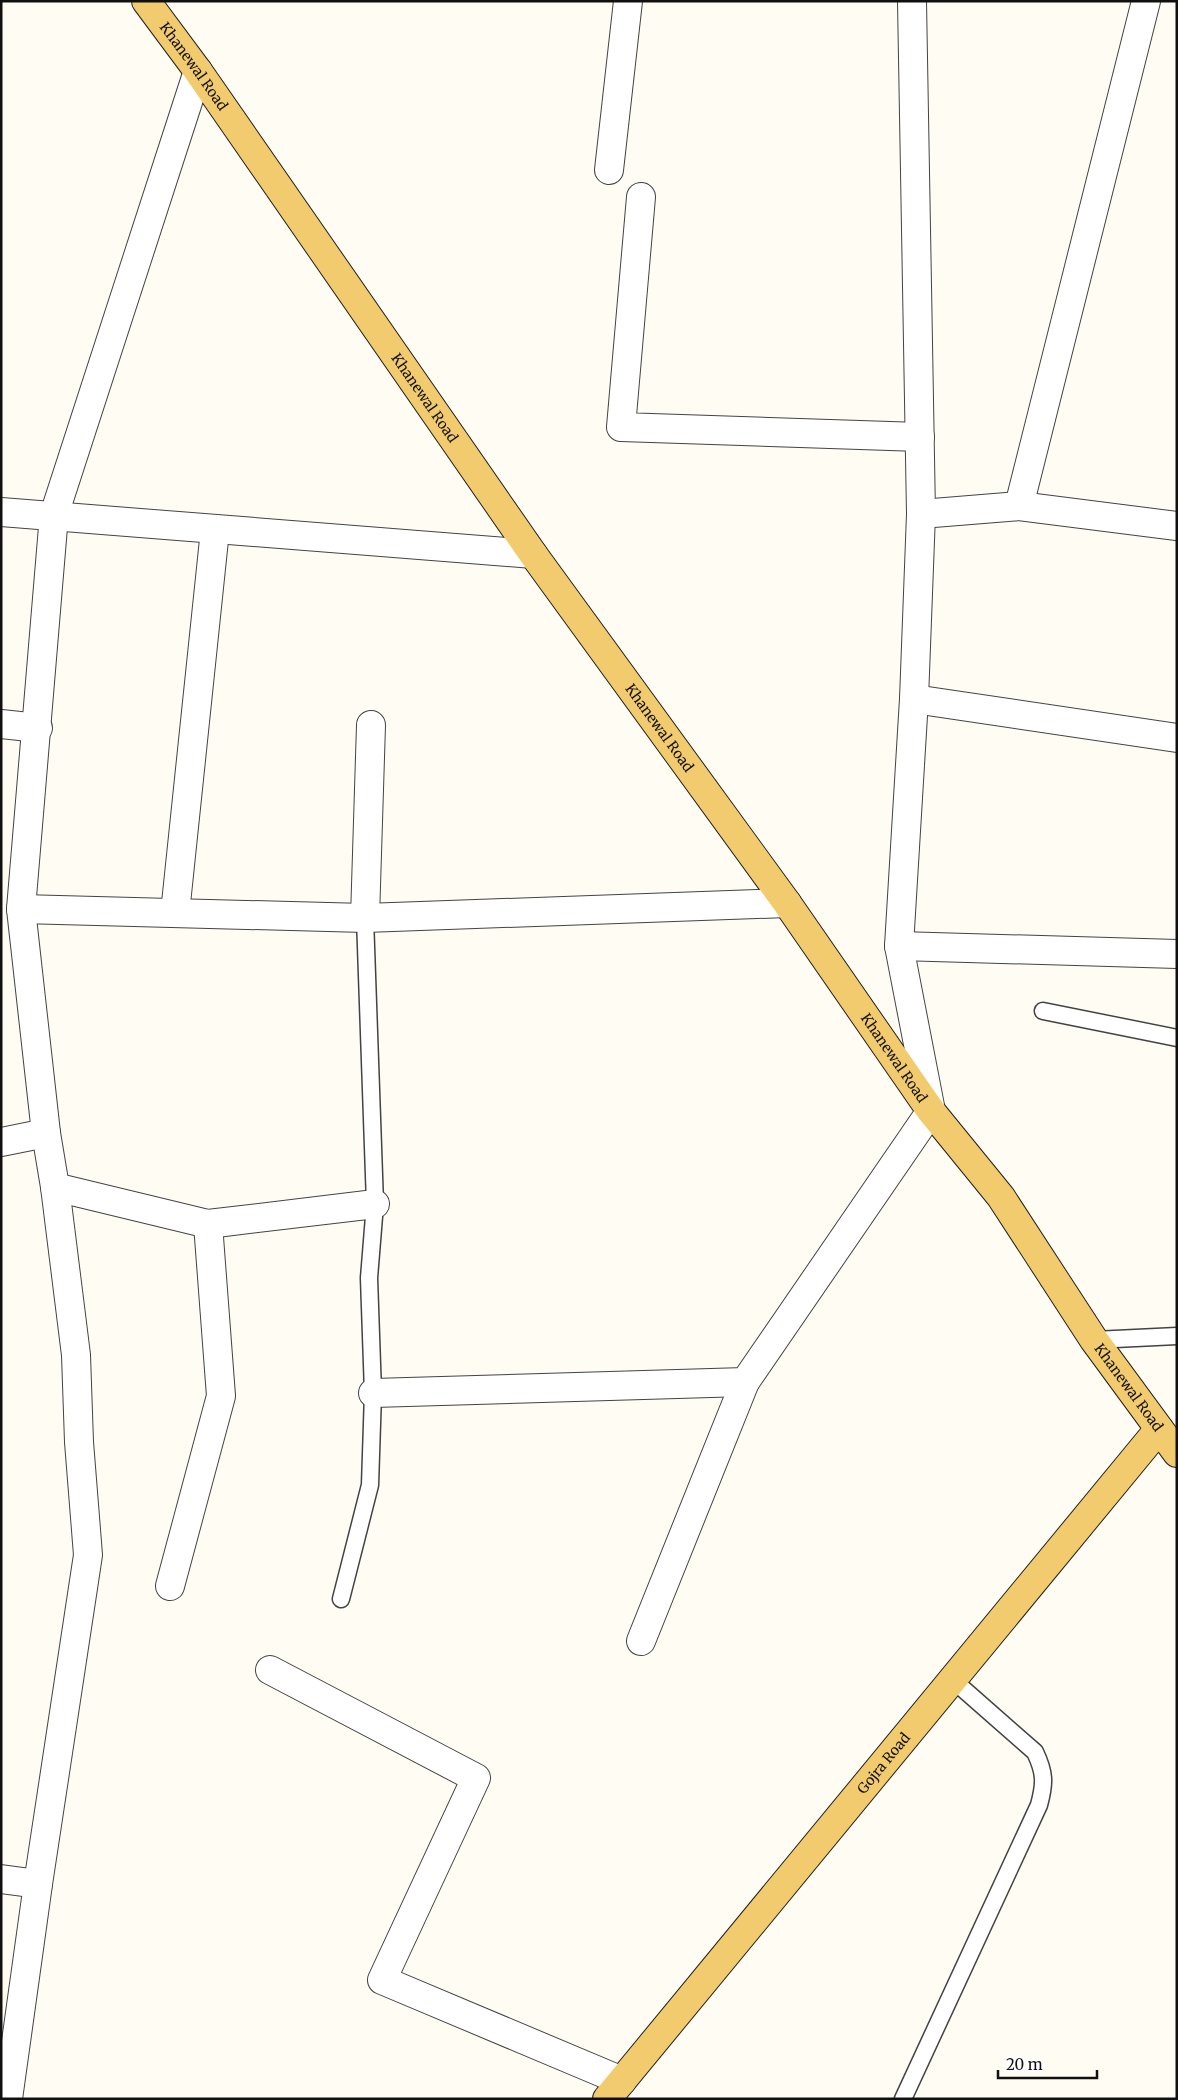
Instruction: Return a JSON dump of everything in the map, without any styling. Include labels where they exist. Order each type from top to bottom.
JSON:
[{"type":"main road","name":"Khanewal Road","points":[[146,1],[198,71],[533,554],[787,903],[931,1111],[1001,1197],[1094,1340],[1177,1453]]},
{"type":"main road","name":"Gojra Road","points":[[615,2090],[1159,1429]]},
{"type":"street","points":[[609,170],[628,1]]},
{"type":"street","points":[[641,1641],[745,1382],[931,1111],[899,946],[914,699],[921,514],[912,1]]},
{"type":"street","points":[[1019,506],[1146,1]]},
{"type":"street","points":[[8,2099],[38,1884],[88,1555],[79,1442],[76,1355],[55,1187],[46,1133],[22,909],[54,515],[198,71]]},
{"type":"street","points":[[641,197],[621,427],[920,437]]},
{"type":"street","points":[[921,514],[1019,506],[1177,526]]},
{"type":"street","points":[[1,512],[533,554]]},
{"type":"street","points":[[175,913],[215,530]]},
{"type":"street","points":[[914,699],[1177,738]]},
{"type":"street","points":[[1,724],[38,728]]},
{"type":"street","points":[[365,918],[371,725]]},
{"type":"street","points":[[22,909],[365,918],[787,903]]},
{"type":"street","points":[[899,946],[1177,954]]},
{"type":"street","points":[[1,1142],[46,1133]]},
{"type":"street","points":[[55,1187],[208,1224],[375,1204]]},
{"type":"street","points":[[170,1586],[221,1396],[208,1224]]},
{"type":"street","points":[[373,1393],[745,1382]]},
{"type":"street","points":[[270,1670],[476,1778],[382,1980],[615,2090]]},
{"type":"street","points":[[1,1878],[38,1884]]},
{"type":"lane","points":[[341,1599],[370,1484],[373,1393],[369,1278],[375,1204],[365,918]]},
{"type":"lane","points":[[1042,1011],[1177,1038]]},
{"type":"lane","points":[[1094,1340],[1177,1336]]},
{"type":"lane","points":[[903,2099],[1040,1805],[1044,1787],[1043,1767],[1035,1752],[953,1680]]}]
